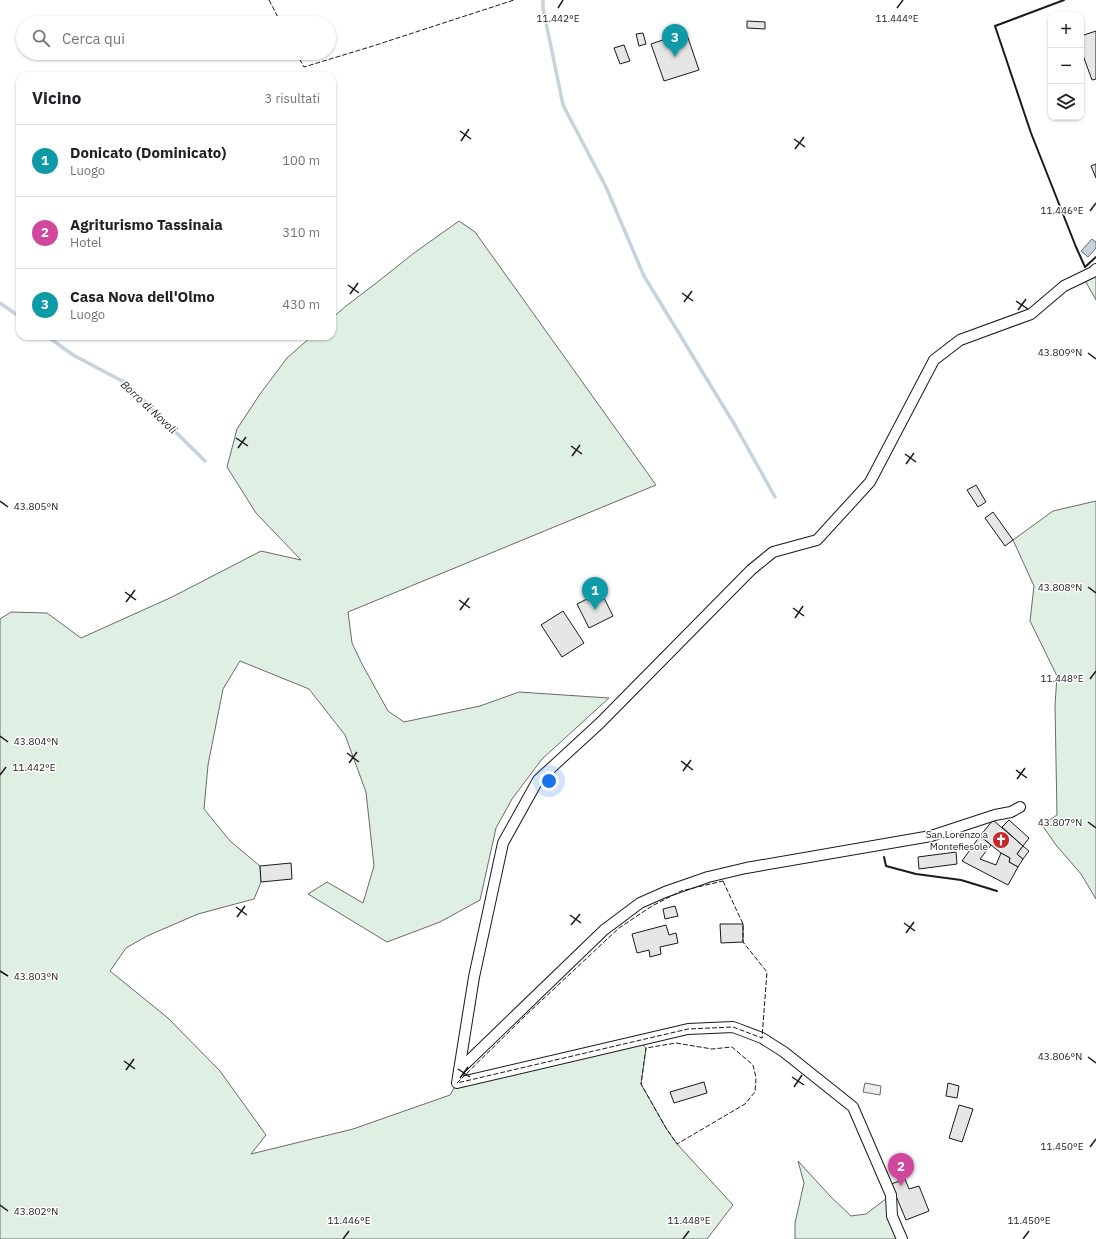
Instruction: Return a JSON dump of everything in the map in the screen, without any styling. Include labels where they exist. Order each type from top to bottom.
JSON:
[{"type":"street","points":[[902,1239],[892,1216],[891,1195],[853,1107],[784,1052],[762,1038],[733,1027],[688,1029],[457,1083],[474,977],[503,843],[538,780],[600,723],[751,570],[773,552],[816,540],[870,482],[934,360],[960,340],[1031,314],[1064,286],[1093,272],[1096,269]]},
{"type":"street","points":[[459,1070],[604,930],[640,903],[665,892],[708,877],[746,868],[931,836],[995,815],[1011,812],[1020,807]]},
{"type":"green space","points":[[459,221],[475,232],[656,485],[348,612],[352,643],[388,711],[404,722],[480,706],[519,692],[609,698],[542,759],[512,799],[496,828],[480,900],[440,922],[387,942],[308,894],[327,882],[363,903],[374,866],[366,792],[345,735],[309,689],[240,661],[223,689],[208,765],[204,809],[230,841],[260,866],[261,882],[254,899],[198,914],[147,936],[126,948],[110,971],[168,1018],[220,1071],[266,1135],[251,1154],[353,1129],[450,1095],[457,1083],[639,1040],[646,1048],[641,1084],[666,1128],[677,1144],[733,1205],[707,1239],[0,1239],[0,619],[11,612],[47,613],[81,638],[172,597],[261,551],[301,560],[256,513],[227,467],[237,429],[260,394],[287,358],[307,340],[336,340],[336,315],[414,253]]},
{"type":"green space","points":[[1096,272],[1096,300],[1083,277]]},
{"type":"green space","points":[[1096,501],[1096,899],[1081,874],[1056,845],[1042,825],[1057,815],[1055,705],[1057,676],[1030,621],[1034,586],[1013,540],[1053,511]]},
{"type":"green space","points":[[798,1161],[831,1197],[851,1216],[866,1214],[891,1195],[902,1239],[795,1239],[795,1223],[804,1183]]},
{"type":"shaded area","points":[[1092,239],[1096,242],[1096,248],[1088,257],[1081,251]]},
{"type":"shaded area","points":[[865,1083],[881,1086],[880,1095],[863,1092]]},
{"type":"building","points":[[747,21],[765,22],[765,29],[747,28]]},
{"type":"building","points":[[1096,31],[1096,79],[1092,80],[1084,58],[1084,35]]},
{"type":"building","points":[[686,32],[699,70],[664,81],[651,44]]},
{"type":"building","points":[[643,33],[646,44],[639,46],[636,34]]},
{"type":"building","points":[[624,45],[630,61],[620,64],[614,48]]},
{"type":"building","points":[[1096,164],[1096,178],[1091,166]]},
{"type":"building","points":[[976,485],[986,502],[978,507],[967,490]]},
{"type":"building","points":[[993,512],[1013,540],[1005,546],[985,518]]},
{"type":"building","points":[[601,592],[613,616],[589,628],[577,604]]},
{"type":"building","points":[[563,611],[584,643],[562,657],[541,625]]},
{"type":"building","name":"San Lorenzo a Montefiesole","points":[[993,820],[1023,846],[1017,854],[1023,859],[1018,867],[1009,862],[1010,858],[1001,853],[980,836]]},
{"type":"building","points":[[1009,820],[1029,838],[1023,846],[1002,827]]},
{"type":"building","points":[[980,836],[991,845],[980,859],[996,865],[1001,853],[1010,858],[1009,862],[1018,867],[1008,885],[962,861]]},
{"type":"building","points":[[1023,846],[1029,851],[1023,859],[1017,854]]},
{"type":"building","points":[[956,852],[957,864],[919,869],[918,857]]},
{"type":"building","points":[[291,863],[292,879],[261,882],[260,866]]},
{"type":"building","points":[[675,906],[678,916],[665,919],[663,909]]},
{"type":"building","points":[[720,924],[743,924],[743,942],[721,943]]},
{"type":"building","points":[[666,925],[669,935],[676,933],[678,943],[660,947],[661,954],[650,957],[649,950],[637,953],[632,934]]},
{"type":"building","points":[[704,1082],[707,1093],[674,1103],[670,1092]]},
{"type":"building","points":[[948,1083],[959,1086],[957,1098],[946,1096]]},
{"type":"building","points":[[959,1105],[973,1109],[962,1142],[949,1138]]},
{"type":"building","points":[[905,1179],[909,1189],[919,1186],[929,1211],[906,1220],[891,1184]]},
{"type":"waterway","points":[[543,0],[543,8],[563,105],[606,187],[644,276],[736,427],[775,497]]},
{"type":"waterway","name":"Borro di Novoli","points":[[0,303],[16,314]]},
{"type":"waterway","name":"Borro di Novoli","points":[[52,340],[73,355],[126,383],[205,461]]},
{"type":"fence","points":[[269,0],[277,16]]},
{"type":"fence","points":[[336,57],[514,0]]},
{"type":"fence","points":[[300,60],[304,67],[327,60]]},
{"type":"fence","points":[[723,881],[743,924],[743,942],[767,972],[762,1038],[733,1027],[688,1029],[457,1083],[525,1016],[619,928],[652,906],[681,891],[723,881]]},
{"type":"fence","points":[[676,1043],[712,1049],[732,1047],[753,1065],[756,1078],[755,1092],[745,1104],[677,1144],[666,1128],[641,1084],[646,1048],[676,1043]]},
{"type":"wall","points":[[1064,0],[995,26],[1031,133],[1085,267],[1096,257]]},
{"type":"wall","points":[[884,857],[886,866],[916,874],[961,880],[997,891]]},
{"type":"place","name":"Casa Nova dell'Olmo","points":[[675,57]]},
{"type":"place","name":"Donicato (Dominicato)","points":[[595,610]]},
{"type":"place","name":"San Lorenzo a Montefiesole","points":[[1001,840]]},
{"type":"place","name":"Agriturismo Tassinaia","points":[[901,1186]]}]
